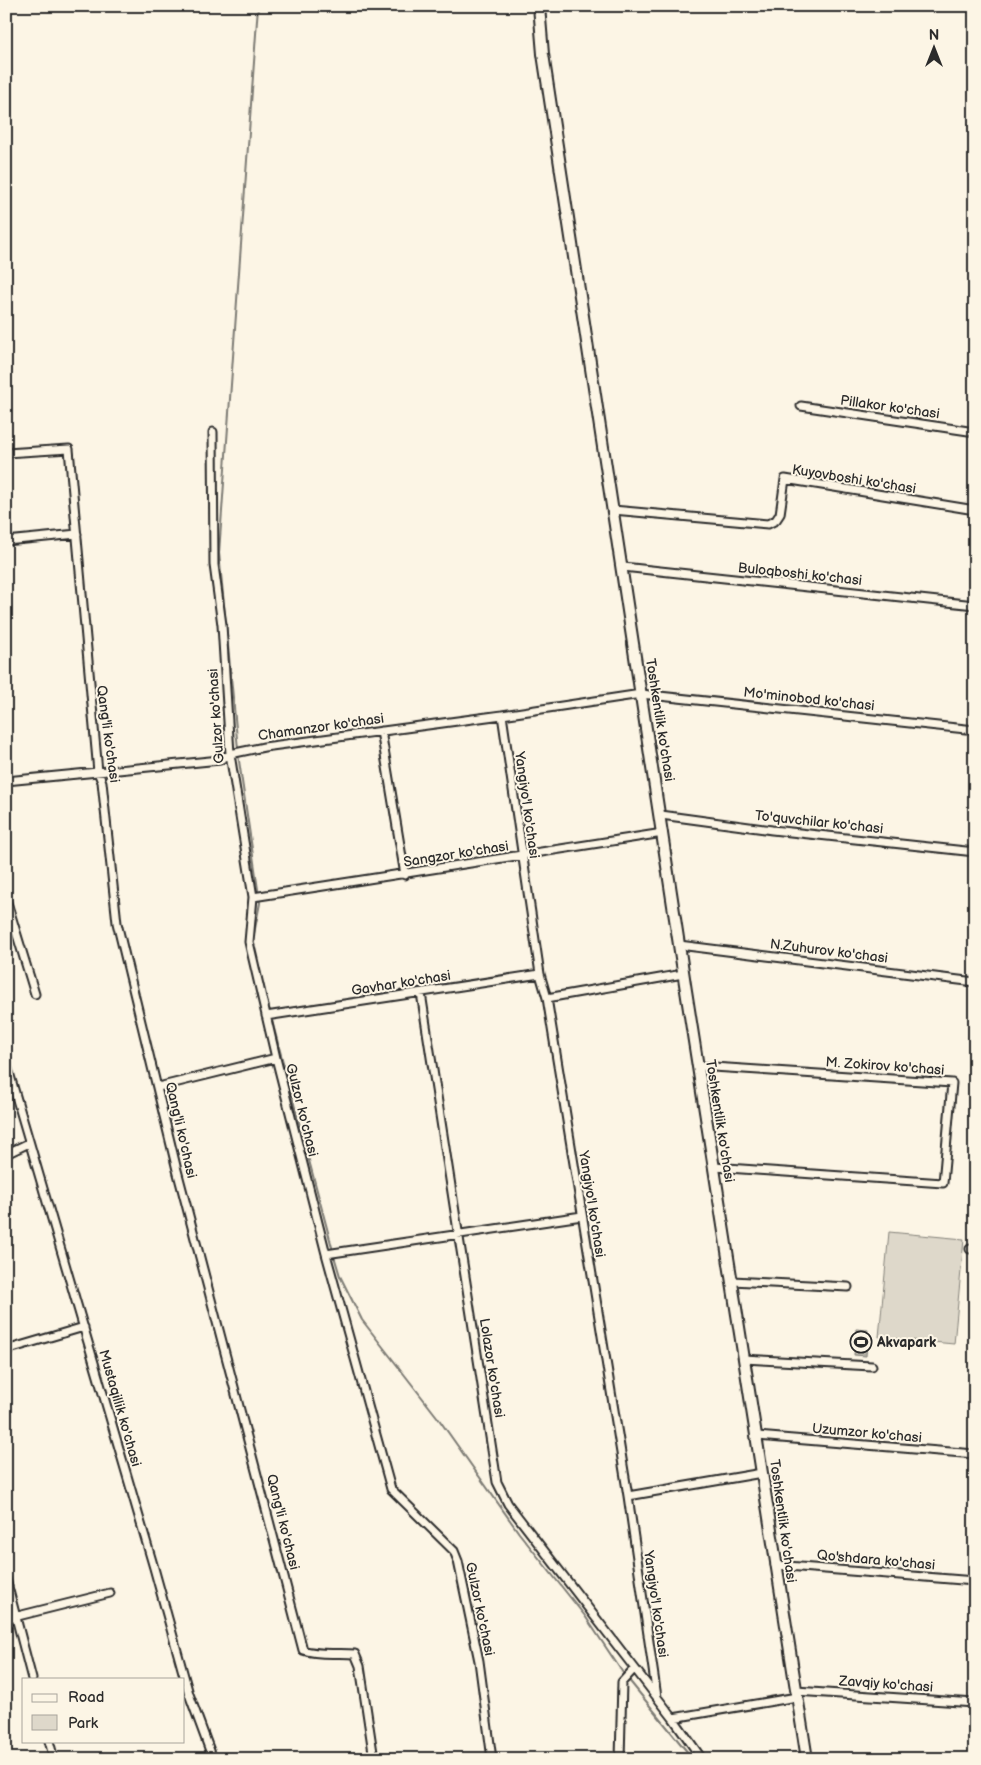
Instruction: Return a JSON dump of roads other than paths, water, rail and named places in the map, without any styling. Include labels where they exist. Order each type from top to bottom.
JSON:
[{"type":"main road","name":"Toshkentlik ko'chasi","points":[[539,6],[543,54],[661,816],[683,974],[807,1759]]},
{"type":"street","name":"Pillakor ko'chasi","points":[[801,406],[975,432]]},
{"type":"street","name":"Gulzor ko'chasi","points":[[213,432],[214,565],[222,625],[230,754],[253,897],[249,942],[276,1058],[326,1254],[391,1489],[454,1551],[458,1562],[478,1661],[492,1759]]},
{"type":"street","name":"Qang'li ko'chasi","points":[[6,453],[70,449],[98,772],[102,782],[117,923],[177,1170],[304,1650],[315,1654],[340,1652],[356,1654],[360,1666],[374,1759]]},
{"type":"street","name":"Kuyovboshi ko'chasi","points":[[613,510],[768,524],[776,520],[780,514],[785,479],[975,510]]},
{"type":"street","points":[[6,541],[77,534]]},
{"type":"street","name":"Buloqboshi ko'chasi","points":[[623,567],[975,605]]},
{"type":"street","name":"Chamanzor ko'chasi","points":[[6,782],[220,760],[230,754],[264,747],[641,694]]},
{"type":"street","name":"Mo'minobod ko'chasi","points":[[641,694],[975,730]]},
{"type":"street","name":"Yangiyo'l ko'chasi","points":[[502,715],[540,974],[546,998],[628,1496],[657,1697]]},
{"type":"street","points":[[381,731],[405,875]]},
{"type":"street","name":"To'quvchilar ko'chasi","points":[[661,816],[975,852]]},
{"type":"street","name":"Sangzor ko'chasi","points":[[253,897],[663,834]]},
{"type":"street","points":[[6,899],[35,994]]},
{"type":"street","name":"N.Zuhurov ko'chasi","points":[[680,945],[975,982]]},
{"type":"street","name":"Gavhar ko'chasi","points":[[266,1016],[540,974]]},
{"type":"street","points":[[546,998],[683,974]]},
{"type":"street","name":"Lolazor ko'chasi","points":[[421,993],[497,1482],[508,1504],[673,1718],[702,1759]]},
{"type":"street","points":[[158,1087],[276,1058]]},
{"type":"street","name":"Mustaqillik ko'chasi","points":[[6,1062],[184,1678]]},
{"type":"street","name":"M. Zokirov ko'chasi","points":[[698,1066],[952,1083],[943,1183],[714,1167]]},
{"type":"street","points":[[6,1154],[29,1144]]},
{"type":"street","points":[[326,1254],[582,1216]]},
{"type":"street","points":[[733,1281],[848,1287]]},
{"type":"street","points":[[6,1350],[84,1327]]},
{"type":"street","points":[[744,1359],[872,1366]]},
{"type":"street","name":"Uzumzor ko'chasi","points":[[757,1436],[975,1454]]},
{"type":"street","points":[[628,1496],[762,1473]]},
{"type":"street","name":"Qo'shdara ko'chasi","points":[[775,1564],[975,1581]]},
{"type":"street","points":[[6,1580],[32,1678]]},
{"type":"street","points":[[6,1618],[110,1593]]},
{"type":"street","points":[[620,1759],[622,1682],[634,1669]]},
{"type":"street","name":"Mustaqillik ko'chasi","points":[[185,1680],[213,1759]]},
{"type":"street","name":"Zavqiy ko'chasi","points":[[673,1718],[797,1694],[975,1703]]},
{"type":"street","points":[[49,1742],[54,1759]]},
{"type":"waterway","points":[[238,749],[219,553],[258,6]]},
{"type":"waterway","points":[[238,754],[260,903],[252,944]]},
{"type":"waterway","points":[[260,973],[270,1012]]},
{"type":"waterway","points":[[271,1017],[333,1251]]},
{"type":"waterway","points":[[334,1256],[340,1276],[362,1320],[438,1418],[519,1533],[585,1616],[625,1676]]},
{"type":"waterway","points":[[628,1679],[693,1759]]},
{"type":"place","name":"Akvapark","points":[[861,1342]]}]
